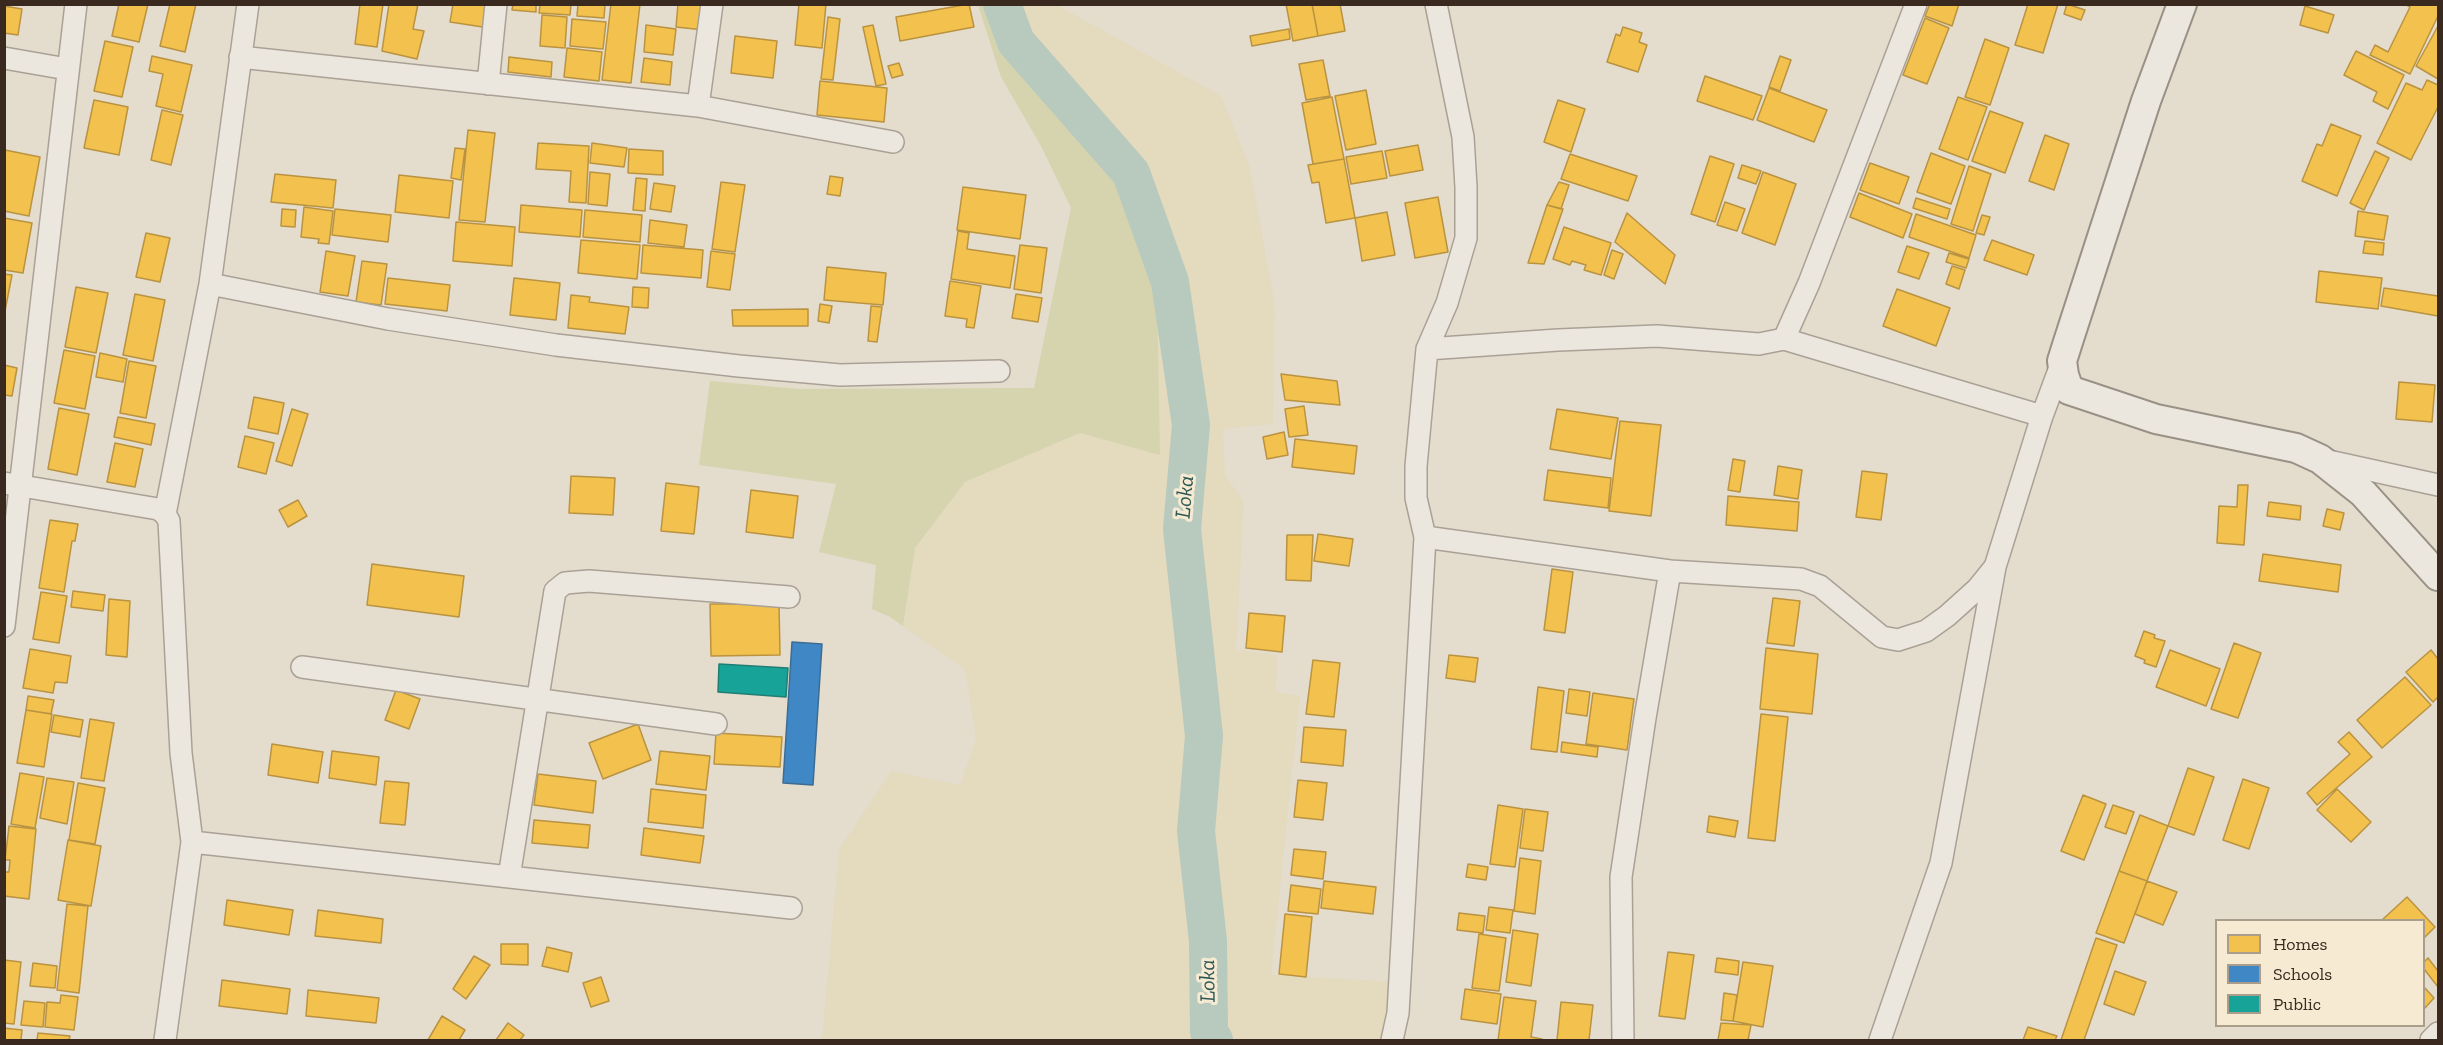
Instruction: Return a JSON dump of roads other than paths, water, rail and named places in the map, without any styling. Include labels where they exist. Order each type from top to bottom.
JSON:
[{"type":"street","points":[[4,626],[13,485],[76,4]]},
{"type":"street","points":[[165,514],[210,284],[248,4]]},
{"type":"street","points":[[488,84],[496,4]]},
{"type":"street","points":[[698,106],[712,4]]},
{"type":"street","points":[[1392,1041],[1398,1013],[1425,537],[1416,498],[1416,477],[1427,349],[1447,303],[1466,238],[1463,137],[1436,4]]},
{"type":"street","points":[[1784,339],[1809,283],[1916,4]]},
{"type":"street","points":[[1880,1041],[1941,863],[1995,567],[2042,416],[2146,101],[2182,4]]},
{"type":"street","points":[[240,57],[698,106],[892,141]]},
{"type":"street","points":[[4,58],[67,69]]},
{"type":"street","points":[[210,284],[388,319],[556,345],[739,366],[840,375],[999,371]]},
{"type":"street","points":[[1427,349],[1657,336],[1759,344],[1784,339],[2042,416]]},
{"type":"street","points":[[2062,361],[2069,390],[2156,419],[2296,448],[2320,459],[2439,484]]},
{"type":"street","points":[[2320,459],[2363,493],[2439,576]]},
{"type":"street","points":[[13,485],[158,509],[169,521],[181,753],[192,842],[165,1041]]},
{"type":"street","points":[[1425,537],[1670,571],[1801,579],[1820,586],[1882,637],[1898,640],[1926,631],[1947,616],[1977,589],[1995,567]]},
{"type":"street","points":[[1623,1041],[1621,877],[1670,571]]},
{"type":"street","points":[[509,877],[555,591],[566,583],[589,581],[789,597]]},
{"type":"street","points":[[302,667],[716,724]]},
{"type":"street","points":[[192,842],[790,908]]},
{"type":"street","points":[[2431,1041],[2439,1033]]},
{"type":"waterway","name":"Loka","points":[[1002,4],[1016,42],[1131,173],[1170,282],[1191,425],[1182,529],[1204,736],[1196,831],[1208,941],[1209,1032],[1214,1040]]}]
